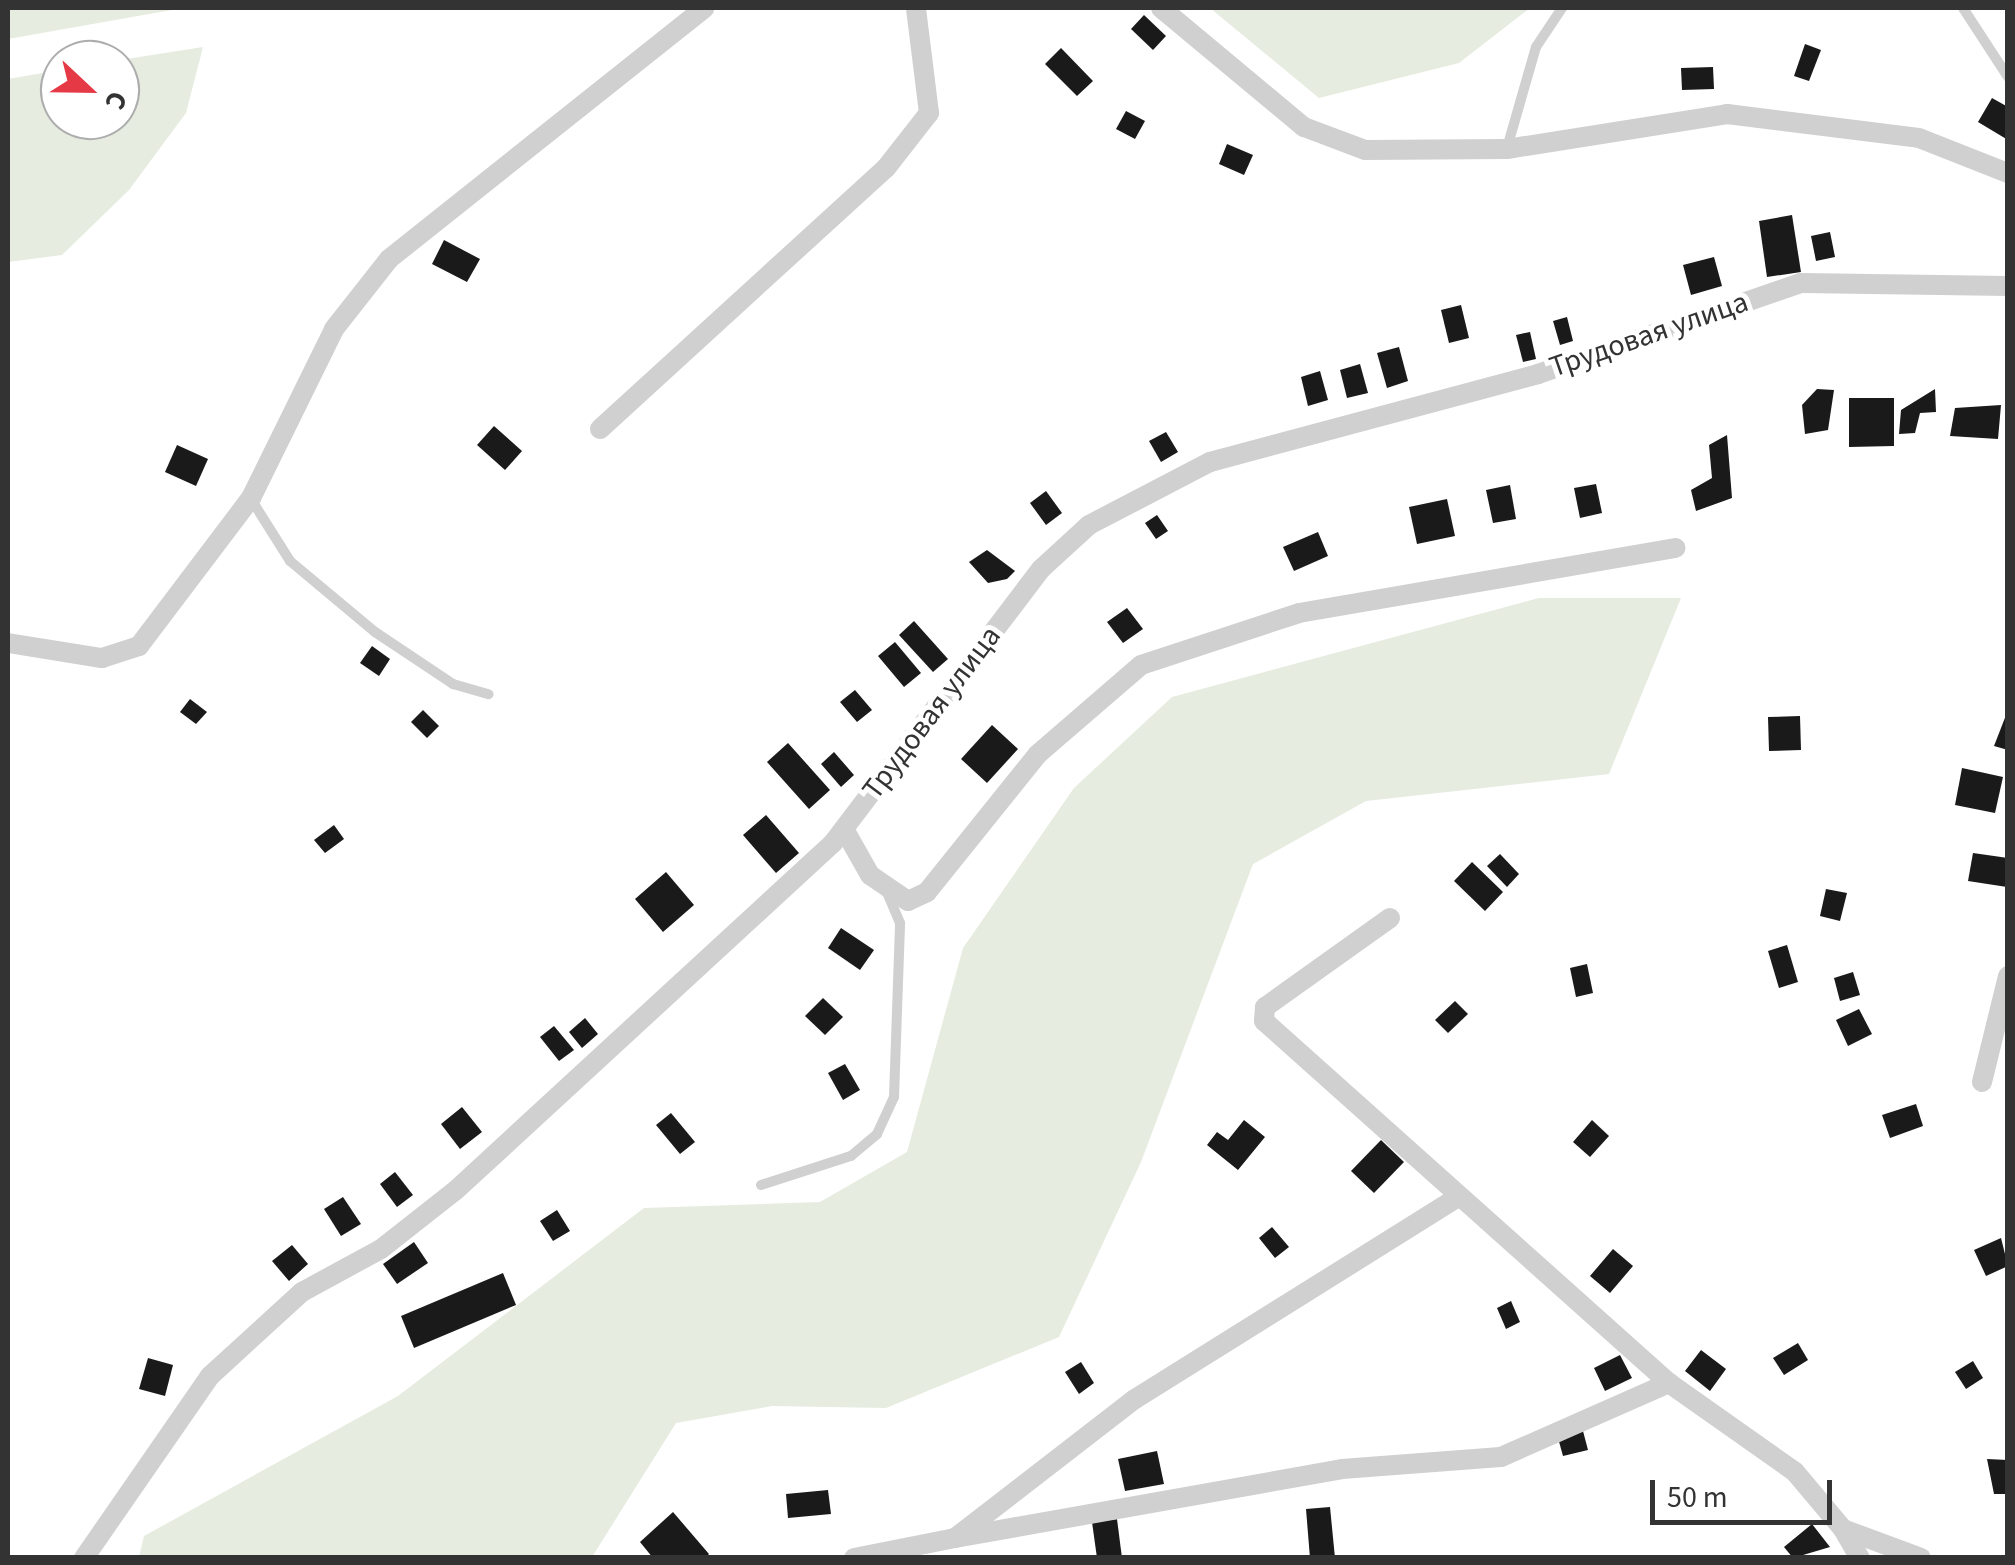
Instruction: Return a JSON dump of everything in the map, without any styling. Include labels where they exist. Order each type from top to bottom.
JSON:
[{"type":"street","points":[[8,643],[102,658],[139,646],[251,498],[334,329],[389,259],[704,8]]},
{"type":"street","points":[[600,429],[886,168],[928,113],[916,8]]},
{"type":"street","points":[[1161,8],[1304,126],[1364,150],[1507,149],[1727,114],[1919,138],[2008,173]]},
{"type":"street","name":"Трудовая улица","points":[[84,1558],[210,1376],[302,1292],[381,1249],[456,1190],[844,829],[1042,569],[1089,525],[1145,492],[1320,426],[1538,374],[1801,283],[2008,286]]},
{"type":"street","points":[[844,829],[887,894],[908,901],[927,892],[1038,754],[1141,665],[1298,612],[1675,548]]},
{"type":"street","points":[[1390,918],[1265,1007],[1264,1021],[1670,1383],[1794,1472],[1843,1529],[1860,1558]]},
{"type":"street","points":[[1982,1082],[2008,976]]},
{"type":"street","points":[[955,1538],[1135,1399],[1458,1196]]},
{"type":"street","points":[[854,1558],[1342,1469],[1501,1456],[1670,1383]]},
{"type":"street","points":[[1843,1529],[1921,1558]]},
{"type":"lane","points":[[1507,149],[1536,47],[1562,8]]},
{"type":"lane","points":[[1963,8],[2008,77]]},
{"type":"lane","points":[[251,498],[263,529],[334,598],[414,662],[490,694]]},
{"type":"lane","points":[[761,1185],[851,1156],[877,1134],[894,1097],[900,923],[887,894]]},
{"type":"shaded area","points":[[8,8],[183,8],[8,39]]},
{"type":"shaded area","points":[[1210,8],[1530,8],[1459,63],[1319,98]]},
{"type":"shaded area","points":[[203,47],[186,113],[129,190],[62,255],[8,262],[8,79],[40,73],[40,140],[140,140],[140,57]]},
{"type":"shaded area","points":[[1539,598],[1681,598],[1609,774],[1366,801],[1253,864],[1141,1162],[1059,1337],[886,1408],[772,1406],[676,1423],[592,1557],[139,1557],[144,1536],[398,1396],[644,1208],[820,1202],[907,1152],[963,948],[1074,788],[1172,697]]},
{"type":"building","points":[[1144,15],[1166,36],[1153,50],[1131,29]]},
{"type":"building","points":[[1805,44],[1821,50],[1809,81],[1794,76]]},
{"type":"building","points":[[1061,48],[1093,81],[1077,96],[1045,64]]},
{"type":"building","points":[[1713,67],[1714,89],[1682,90],[1681,68]]},
{"type":"building","points":[[1992,98],[2008,107],[2008,140],[1978,122]]},
{"type":"building","points":[[1126,111],[1145,121],[1135,139],[1116,129]]},
{"type":"building","points":[[1227,144],[1253,155],[1244,175],[1219,164]]},
{"type":"building","points":[[1792,215],[1801,272],[1767,277],[1759,221]]},
{"type":"building","points":[[1830,232],[1835,257],[1816,261],[1811,236]]},
{"type":"building","points":[[444,240],[480,259],[467,282],[432,264]]},
{"type":"building","points":[[1714,257],[1722,286],[1691,295],[1683,265]]},
{"type":"building","points":[[1461,305],[1469,338],[1449,343],[1441,310]]},
{"type":"building","points":[[1567,317],[1573,341],[1560,345],[1553,321]]},
{"type":"building","points":[[1530,332],[1536,359],[1523,362],[1516,335]]},
{"type":"building","points":[[1399,347],[1408,381],[1387,388],[1377,353]]},
{"type":"building","points":[[1360,364],[1368,393],[1347,398],[1340,370]]},
{"type":"building","points":[[1320,371],[1328,400],[1308,406],[1301,377]]},
{"type":"building","points":[[1817,389],[1834,390],[1828,430],[1805,434],[1802,405]]},
{"type":"building","points":[[1935,389],[1936,412],[1920,413],[1915,433],[1899,434],[1901,410]]},
{"type":"building","points":[[1849,398],[1894,398],[1894,446],[1849,447]]},
{"type":"building","points":[[2001,405],[1998,439],[1950,436],[1955,408]]},
{"type":"building","points":[[494,426],[522,451],[505,470],[477,445]]},
{"type":"building","points":[[1166,432],[1178,452],[1161,462],[1149,441]]},
{"type":"building","points":[[1727,435],[1732,498],[1696,511],[1691,490],[1712,478],[1709,445]]},
{"type":"building","points":[[177,445],[208,459],[196,486],[165,472]]},
{"type":"building","points":[[1596,484],[1602,513],[1580,518],[1574,488]]},
{"type":"building","points":[[1510,485],[1516,519],[1493,523],[1486,490]]},
{"type":"building","points":[[1046,491],[1062,513],[1046,525],[1030,503]]},
{"type":"building","points":[[1447,499],[1455,536],[1417,544],[1409,507]]},
{"type":"building","points":[[1157,515],[1168,531],[1156,539],[1145,523]]},
{"type":"building","points":[[1318,532],[1328,556],[1294,571],[1283,547]]},
{"type":"building","points":[[987,550],[1015,571],[1007,579],[988,583],[969,562]]},
{"type":"building","points":[[1127,608],[1143,629],[1123,643],[1107,622]]},
{"type":"building","points":[[914,621],[948,659],[933,672],[899,635]]},
{"type":"building","points":[[895,642],[921,673],[904,687],[878,656]]},
{"type":"building","points":[[372,646],[390,659],[379,676],[360,663]]},
{"type":"building","points":[[855,690],[872,710],[857,722],[840,702]]},
{"type":"building","points":[[190,699],[207,712],[196,724],[180,712]]},
{"type":"building","points":[[423,710],[439,726],[427,738],[411,722]]},
{"type":"building","points":[[2008,710],[2008,750],[1994,746]]},
{"type":"building","points":[[1800,716],[1801,750],[1769,751],[1768,717]]},
{"type":"building","points":[[992,725],[1018,749],[987,783],[961,759]]},
{"type":"building","points":[[788,743],[830,790],[809,809],[767,762]]},
{"type":"building","points":[[834,752],[854,775],[841,787],[821,764]]},
{"type":"building","points":[[1962,768],[2003,777],[1995,813],[1955,805]]},
{"type":"building","points":[[766,815],[799,853],[776,873],[743,835]]},
{"type":"building","points":[[334,825],[344,839],[325,853],[314,840]]},
{"type":"building","points":[[1973,853],[2008,858],[2007,887],[1968,881]]},
{"type":"building","points":[[1500,854],[1519,874],[1507,887],[1487,866]]},
{"type":"building","points":[[1472,862],[1503,892],[1485,911],[1454,881]]},
{"type":"building","points":[[666,872],[694,905],[663,932],[635,899]]},
{"type":"building","points":[[1826,889],[1847,893],[1840,921],[1820,916]]},
{"type":"building","points":[[841,928],[874,950],[860,970],[828,948]]},
{"type":"building","points":[[1787,945],[1798,982],[1779,988],[1768,951]]},
{"type":"building","points":[[1587,964],[1593,993],[1576,997],[1570,968]]},
{"type":"building","points":[[1853,972],[1860,995],[1840,1001],[1834,978]]},
{"type":"building","points":[[823,998],[843,1017],[825,1035],[805,1016]]},
{"type":"building","points":[[1455,1001],[1468,1014],[1448,1033],[1435,1020]]},
{"type":"building","points":[[1859,1009],[1872,1034],[1848,1046],[1836,1020]]},
{"type":"building","points":[[585,1018],[598,1034],[582,1048],[569,1032]]},
{"type":"building","points":[[554,1026],[574,1050],[559,1061],[540,1037]]},
{"type":"building","points":[[845,1064],[860,1090],[843,1100],[828,1073]]},
{"type":"building","points":[[1916,1104],[1923,1126],[1890,1138],[1882,1115]]},
{"type":"building","points":[[462,1107],[482,1132],[460,1149],[441,1124]]},
{"type":"building","points":[[671,1113],[695,1142],[680,1154],[656,1125]]},
{"type":"building","points":[[1244,1120],[1265,1137],[1238,1170],[1207,1145],[1217,1132],[1228,1140]]},
{"type":"building","points":[[1592,1120],[1609,1136],[1590,1157],[1573,1142]]},
{"type":"building","points":[[1381,1140],[1404,1162],[1374,1193],[1351,1171]]},
{"type":"building","points":[[395,1172],[413,1195],[397,1207],[380,1184]]},
{"type":"building","points":[[343,1197],[361,1224],[341,1236],[324,1209]]},
{"type":"building","points":[[557,1210],[570,1231],[553,1241],[540,1221]]},
{"type":"building","points":[[1272,1227],[1289,1247],[1275,1258],[1259,1238]]},
{"type":"building","points":[[2001,1238],[2008,1266],[1986,1276],[1974,1250]]},
{"type":"building","points":[[414,1242],[428,1263],[397,1284],[383,1264]]},
{"type":"building","points":[[292,1245],[308,1264],[289,1281],[272,1261]]},
{"type":"building","points":[[1613,1249],[1633,1266],[1610,1293],[1590,1276]]},
{"type":"building","points":[[503,1273],[516,1305],[414,1348],[401,1316]]},
{"type":"building","points":[[1511,1301],[1520,1322],[1506,1329],[1497,1308]]},
{"type":"building","points":[[1798,1343],[1808,1360],[1784,1375],[1773,1358]]},
{"type":"building","points":[[1701,1350],[1726,1369],[1710,1391],[1685,1371]]},
{"type":"building","points":[[1620,1355],[1632,1378],[1605,1391],[1594,1368]]},
{"type":"building","points":[[148,1358],[173,1365],[165,1396],[139,1389]]},
{"type":"building","points":[[1973,1361],[1983,1378],[1966,1389],[1955,1372]]},
{"type":"building","points":[[1081,1362],[1094,1383],[1079,1394],[1065,1372]]},
{"type":"building","points":[[1583,1431],[1588,1450],[1563,1456],[1558,1438]]},
{"type":"building","points":[[1157,1451],[1164,1484],[1125,1491],[1118,1459]]},
{"type":"building","points":[[1987,1459],[2008,1460],[2008,1494],[1994,1494]]},
{"type":"building","points":[[828,1490],[831,1514],[788,1518],[786,1494]]},
{"type":"building","points":[[1330,1507],[1335,1558],[1310,1558],[1306,1509]]},
{"type":"building","points":[[673,1512],[709,1554],[705,1558],[653,1558],[640,1542]]},
{"type":"building","points":[[1117,1519],[1122,1558],[1097,1558],[1092,1522]]},
{"type":"building","points":[[1812,1524],[1830,1547],[1793,1558],[1784,1547]]}]
